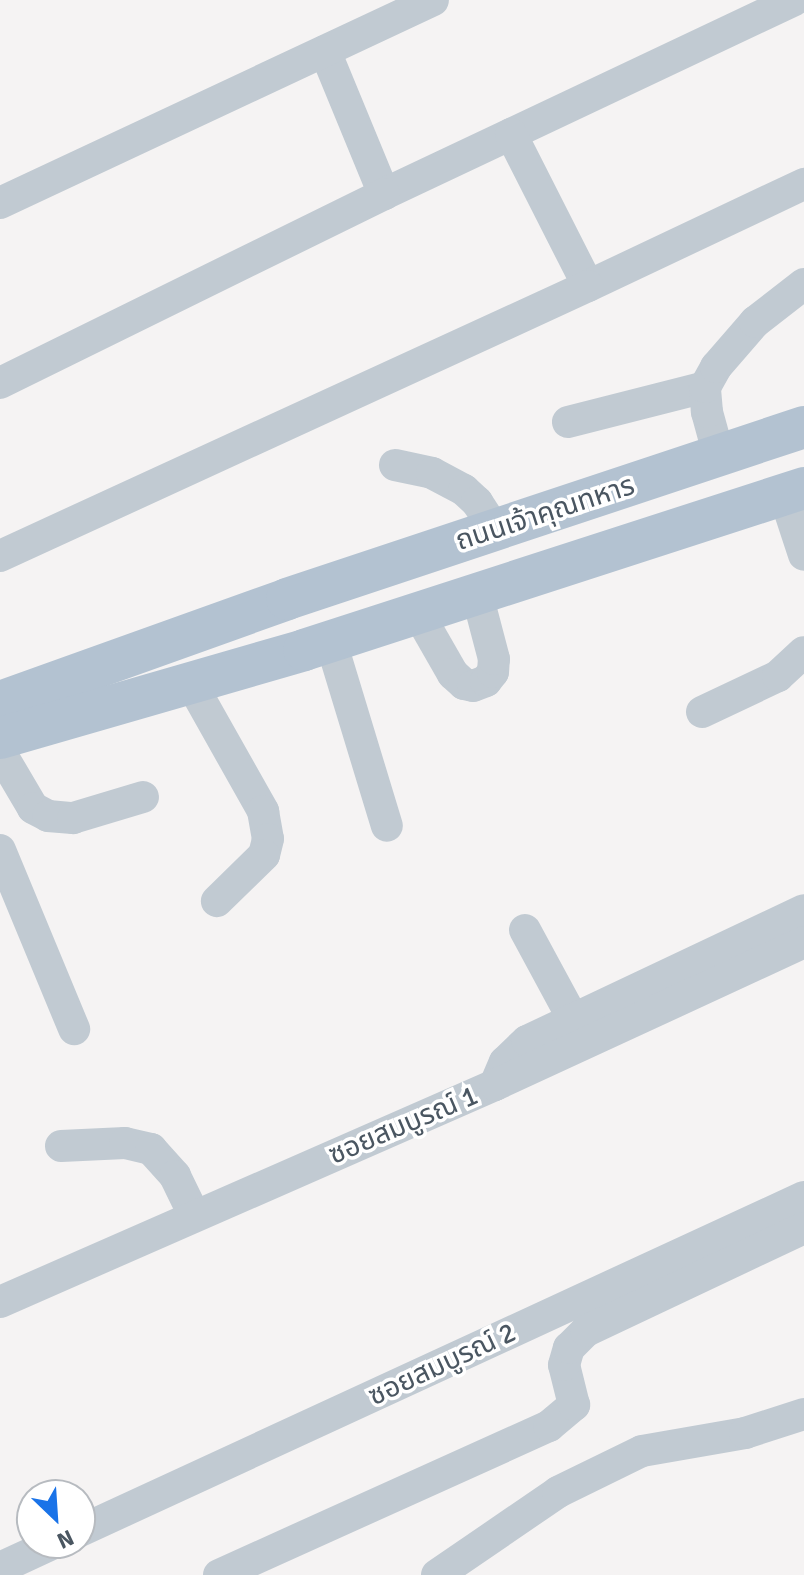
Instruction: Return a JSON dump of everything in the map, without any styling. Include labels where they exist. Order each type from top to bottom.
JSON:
[{"type":"main road","name":"ถนนเจ้าคุณทหาร","points":[[0,702],[287,599],[804,427]]},
{"type":"main road","name":"ถนนเจ้าคุณทหาร","points":[[2,754],[318,646],[794,491]]},
{"type":"main road","name":"ถนนเจ้าคุณทหาร","points":[[0,677],[156,627],[287,599]]},
{"type":"main road","name":"ถนนเจ้าคุณทหาร","points":[[2,754],[200,699],[318,646]]},
{"type":"street","points":[[0,203],[433,0]]},
{"type":"street","points":[[0,383],[384,194],[794,0]]},
{"type":"street","points":[[325,51],[384,194]]},
{"type":"street","points":[[511,134],[588,286]]},
{"type":"street","points":[[0,556],[804,184]]},
{"type":"street","points":[[719,456],[707,412],[705,387],[716,367],[755,322],[804,284]]},
{"type":"street","points":[[568,422],[705,387]]},
{"type":"street","points":[[395,465],[432,473],[464,490],[477,502],[495,530]]},
{"type":"street","points":[[794,491],[804,555]]},
{"type":"street","points":[[418,613],[453,674],[464,684],[473,686],[486,681],[493,672],[494,659],[477,594]]},
{"type":"street","points":[[318,646],[387,826]]},
{"type":"street","points":[[702,712],[778,676],[804,652]]},
{"type":"street","points":[[200,699],[263,811],[268,839],[264,855],[217,901]]},
{"type":"street","points":[[2,754],[33,808],[48,816],[73,818],[143,797]]},
{"type":"street","points":[[0,850],[74,1029]]},
{"type":"street","points":[[495,1085],[505,1062],[516,1050],[572,1017],[804,910]]},
{"type":"street","points":[[525,930],[572,1017]]},
{"type":"street","name":"ซอยสมบูรณ์ 1","points":[[0,1302],[495,1085],[804,942]]},
{"type":"street","points":[[61,1146],[125,1143],[151,1149],[175,1176],[194,1215]]},
{"type":"street","name":"ซอยสมบูรณ์ 2","points":[[96,1524],[804,1197]]},
{"type":"street","points":[[219,1575],[549,1426],[574,1405],[564,1365],[569,1348],[586,1331],[804,1228]]},
{"type":"street","points":[[437,1575],[558,1492],[642,1451],[745,1433],[804,1414]]},
{"type":"street","points":[[0,1568],[19,1559]]}]
